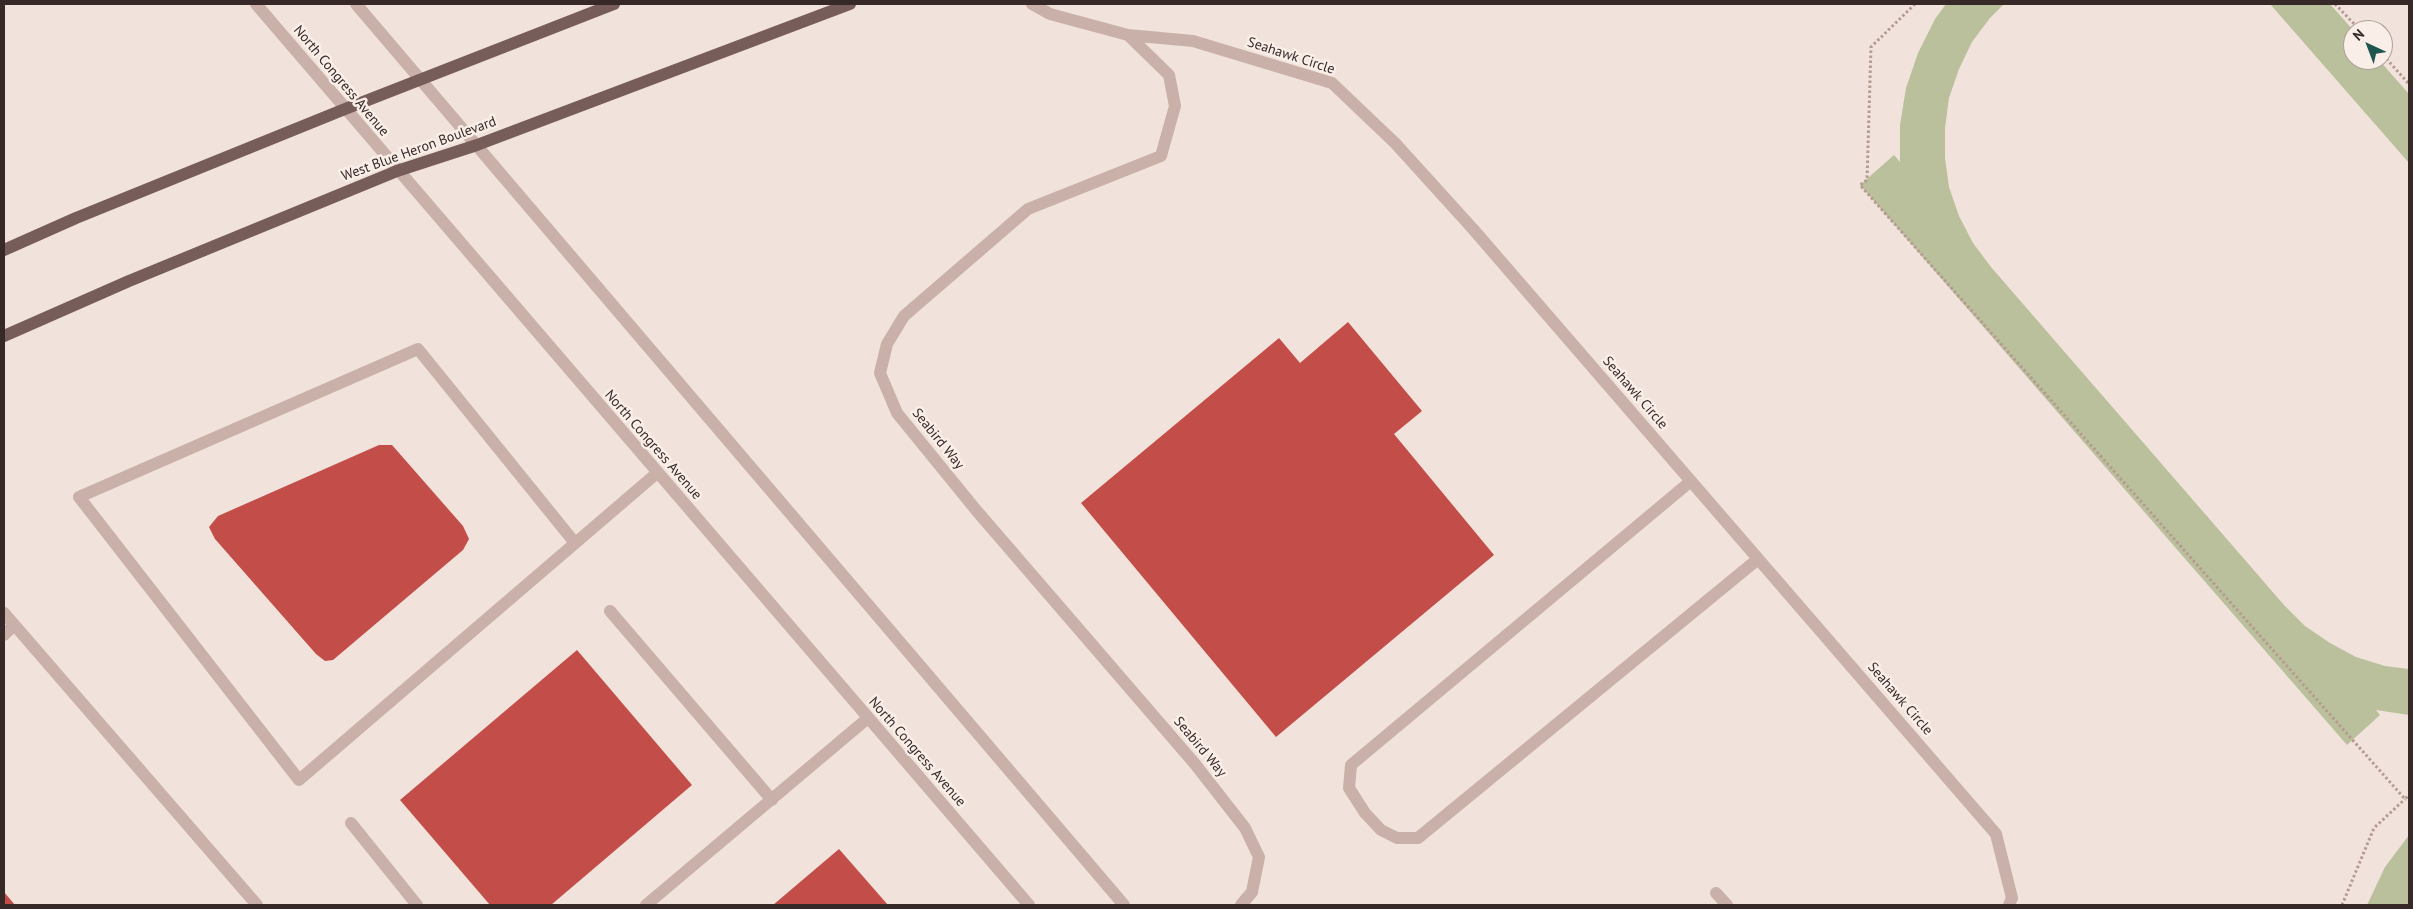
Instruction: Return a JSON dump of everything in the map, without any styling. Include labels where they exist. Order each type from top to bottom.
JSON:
[{"type":"main road","points":[[4,250],[76,218],[345,109],[614,4]]},
{"type":"main road","name":"West Blue Heron Boulevard","points":[[4,336],[129,281],[397,171],[477,145],[850,4]]},
{"type":"street","name":"North Congress Avenue","points":[[256,4],[397,171],[1029,905]]},
{"type":"street","points":[[356,4],[1124,905]]},
{"type":"street","name":"Seabird Way","points":[[1032,4],[1050,14],[1128,35],[1169,75],[1175,106],[1161,156],[1028,209],[904,316],[887,344],[880,373],[897,413],[976,510],[1195,764],[1245,828],[1260,857],[1252,892],[1241,905]]},
{"type":"street","name":"Seahawk Circle","points":[[1128,35],[1192,41],[1332,83],[1396,143],[1996,834],[2012,898],[2009,905]]},
{"type":"street","points":[[574,543],[418,349],[79,496],[299,780],[657,473]]},
{"type":"street","points":[[1691,482],[1351,765],[1349,788],[1365,813],[1380,830],[1397,838],[1418,838],[1758,559]]},
{"type":"street","points":[[610,611],[772,800]]},
{"type":"street","points":[[4,613],[257,905]]},
{"type":"street","points":[[4,635],[14,625]]},
{"type":"street","points":[[646,905],[868,718]]},
{"type":"street","points":[[351,823],[417,905]]},
{"type":"street","points":[[1716,893],[1726,905]]},
{"type":"path","points":[[1915,4],[1871,47],[1867,180],[1860,185],[2405,799]]},
{"type":"path","points":[[2336,4],[2351,20]]},
{"type":"path","points":[[2393,66],[2409,84]]},
{"type":"path","points":[[2342,905],[2374,828],[2409,795]]},
{"type":"green space","points":[[1946,4],[2004,4],[1990,18],[1972,42],[1959,69],[1949,98],[1945,128],[1945,158],[1949,187],[1959,216],[1973,243],[1991,267],[2284,605],[2305,626],[2330,643],[2356,657],[2385,666],[2409,669],[2409,715],[2376,710],[2380,715],[2347,745],[1860,185],[1894,155],[1900,162],[1900,125],[1906,88],[1918,53],[1935,19]]},
{"type":"green space","points":[[2270,4],[2330,4],[2344,20],[2343,70],[2388,70],[2409,94],[2409,163]]},
{"type":"green space","points":[[2409,835],[2409,905],[2367,905],[2385,867]]},
{"type":"building","points":[[1348,322],[1422,411],[1394,434],[1494,555],[1276,737],[1081,503],[1279,338],[1300,363]]},
{"type":"building","points":[[379,445],[392,445],[463,526],[469,539],[463,550],[333,660],[325,661],[316,654],[215,539],[209,527],[218,516]]},
{"type":"building","points":[[577,650],[692,785],[551,905],[490,905],[400,800]]},
{"type":"building","points":[[839,849],[888,905],[773,905]]},
{"type":"building","points":[[4,892],[15,905],[4,905]]}]
